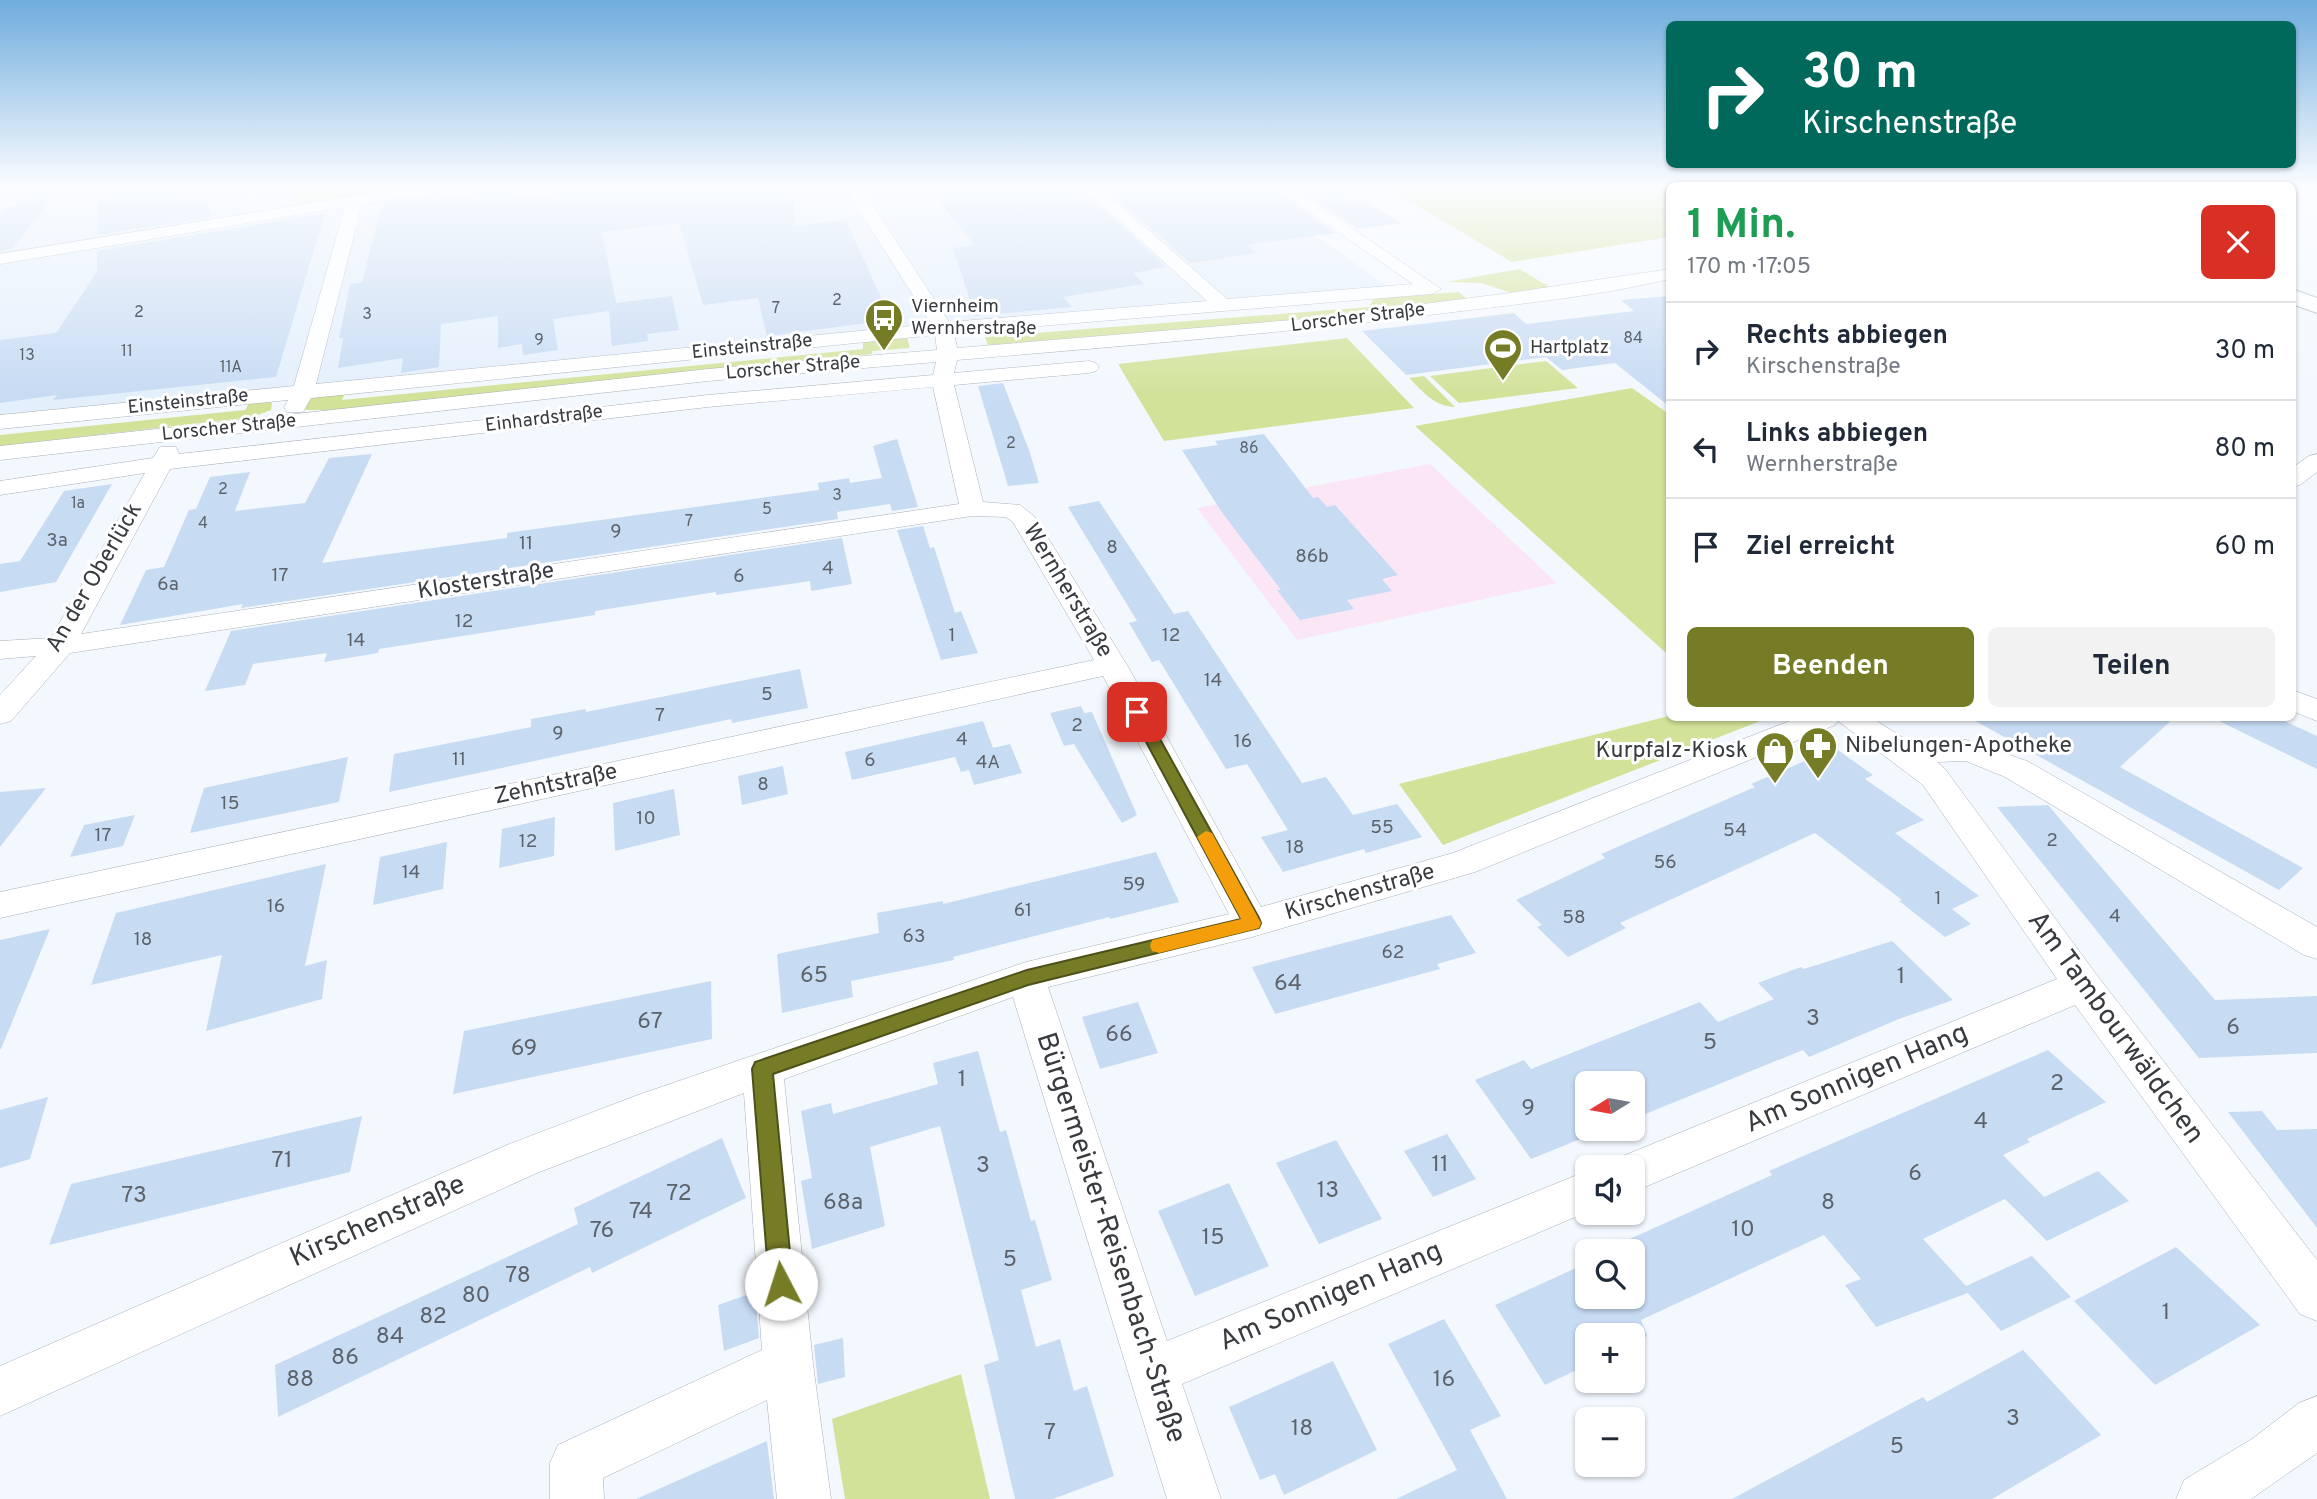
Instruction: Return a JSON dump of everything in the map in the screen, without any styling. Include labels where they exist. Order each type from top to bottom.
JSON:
[{"type":"street","points":[[0,259],[18,256]]},
{"type":"street","points":[[288,421],[304,390],[340,256]]},
{"type":"street","points":[[897,256],[943,328],[945,367],[972,509]]},
{"type":"street","points":[[1168,256],[1224,306]]},
{"type":"street","points":[[1384,256],[1433,289]]},
{"type":"street","name":"Lorscher Straße","points":[[0,453],[708,375],[945,367],[1502,300],[1666,275]]},
{"type":"street","name":"Einsteinstraße","points":[[0,422],[943,328],[1466,286],[1487,289],[1502,300]]},
{"type":"street","points":[[2296,290],[2317,298]]},
{"type":"street","points":[[2296,298],[2317,306]]},
{"type":"street","name":"Einhardstraße","points":[[0,488],[161,463],[708,401],[945,367],[1089,367]]},
{"type":"street","name":"An der Oberlück","points":[[0,714],[61,646],[180,433]]},
{"type":"street","points":[[2296,477],[2317,461]]},
{"type":"street","name":"Klosterstraße","points":[[0,650],[61,646],[972,509]]},
{"type":"street","name":"Wernherstraße","points":[[972,509],[1011,510],[1023,517],[1112,664],[1252,923]]},
{"type":"street","name":"Zehntstraße","points":[[0,905],[1112,664]]},
{"type":"street","points":[[2296,701],[2317,711]]},
{"type":"street","name":"Kirschenstraße","points":[[0,1391],[522,1159],[763,1069],[1027,977],[1252,923],[1494,852],[1817,721]]},
{"type":"street","name":"Am Tambourwäldchen","points":[[1856,721],[1913,759],[1934,777],[2082,985],[2317,1298]]},
{"type":"street","points":[[1913,759],[1934,750],[1957,748],[1975,751],[2016,769],[2317,945]]},
{"type":"street","name":"Bürgermeister-Reisenbach-Straße","points":[[1027,977],[1194,1499]]},
{"type":"street","name":"Am Sonnigen Hang","points":[[1645,1167],[2082,985]]},
{"type":"street","points":[[763,1069],[788,1364],[804,1499]]},
{"type":"street","name":"Am Sonnigen Hang","points":[[1153,1371],[1575,1196]]},
{"type":"street","points":[[577,1499],[576,1463],[788,1364]]},
{"type":"street","points":[[2203,1499],[2270,1457],[2317,1421]]},
{"type":"shaded area","points":[[0,256],[1344,256],[1387,286],[0,417]]},
{"type":"shaded area","points":[[1430,464],[1557,583],[1297,640],[1197,508]]},
{"type":"green space","points":[[1502,256],[1550,256],[1512,262]]},
{"type":"green space","points":[[1520,269],[1551,288],[1512,293],[1481,283],[1446,282]]},
{"type":"green space","points":[[1459,292],[1467,299],[1272,322],[988,345],[985,337],[1369,307],[1374,298]]},
{"type":"green space","points":[[907,337],[910,348],[872,351],[872,354],[329,410],[306,410],[304,406],[312,398],[346,391],[342,400],[863,349],[863,342]]},
{"type":"green space","points":[[1347,338],[1414,408],[1164,441],[1118,364]]},
{"type":"green space","name":"Hartplatz","points":[[1546,361],[1578,388],[1459,403],[1430,376]]},
{"type":"green space","points":[[1424,376],[1455,407],[1435,401],[1409,378]]},
{"type":"green space","points":[[1632,388],[1666,412],[1666,652],[1665,652],[1415,426]]},
{"type":"green space","points":[[250,402],[272,403],[271,410],[253,417],[0,446],[0,435],[245,410]]},
{"type":"green space","points":[[1666,717],[1666,721],[1760,721],[1443,845],[1399,784]]},
{"type":"green space","points":[[961,1374],[990,1499],[845,1499],[832,1419]]},
{"type":"building","points":[[97,256],[312,256],[276,377],[53,400],[57,395],[0,403],[0,340],[56,333],[97,272]]},
{"type":"building","points":[[369,256],[607,256],[616,303],[672,296],[679,330],[647,334],[648,341],[612,346],[609,311],[553,319],[558,350],[523,355],[522,344],[498,348],[498,316],[441,324],[439,367],[401,373],[403,358],[338,368],[343,338],[339,338],[350,284],[362,282]]},
{"type":"building","points":[[689,256],[862,256],[891,320],[767,336],[758,298],[703,305]]},
{"type":"building","points":[[956,256],[1154,256],[1166,267],[1133,273],[1144,284],[1063,297],[1072,307],[975,316]]},
{"type":"building","points":[[1182,256],[1237,256],[1190,263]]},
{"type":"building","points":[[1666,296],[1666,404],[1615,363],[1562,370],[1546,357],[1406,375],[1362,331],[1514,313],[1526,324],[1634,311],[1621,300]]},
{"type":"building","points":[[1003,383],[1039,483],[1008,486],[978,386]]},
{"type":"building","points":[[1264,434],[1313,498],[1318,497],[1327,507],[1335,505],[1398,575],[1382,579],[1392,591],[1347,600],[1354,609],[1300,620],[1277,590],[1281,590],[1221,511],[1182,450],[1218,445],[1215,441]]},
{"type":"building","points":[[897,439],[918,507],[892,511],[890,504],[837,512],[838,519],[241,608],[243,604],[120,625],[146,570],[164,567],[189,510],[196,509],[210,477],[250,472],[235,511],[305,503],[329,458],[372,454],[322,563],[507,538],[507,533],[819,490],[818,483],[849,478],[850,483],[882,478],[873,446]]},
{"type":"building","points":[[112,484],[56,582],[0,592],[0,564],[20,561],[64,491]]},
{"type":"building","points":[[1099,501],[1174,614],[1188,611],[1302,783],[1326,777],[1353,815],[1397,804],[1422,837],[1366,853],[1364,849],[1283,872],[1261,837],[1288,830],[1247,764],[1226,769],[1159,660],[1152,662],[1129,623],[1137,621],[1068,507]]},
{"type":"building","points":[[923,526],[930,548],[934,547],[955,613],[961,611],[978,653],[941,660],[897,530]]},
{"type":"building","points":[[842,538],[852,584],[811,591],[810,581],[716,595],[716,592],[595,611],[595,615],[379,649],[378,653],[324,662],[327,653],[253,664],[245,685],[205,691],[231,631]]},
{"type":"building","points":[[800,669],[808,708],[732,723],[731,719],[389,792],[394,754],[531,727],[531,719],[586,709],[586,712]]},
{"type":"building","points":[[1081,706],[1084,713],[1092,712],[1137,815],[1122,823],[1074,744],[1064,746],[1050,713]]},
{"type":"building","points":[[983,721],[993,748],[1010,744],[1022,773],[974,785],[969,770],[961,772],[955,757],[852,780],[845,752]]},
{"type":"building","points":[[1975,721],[2171,721],[2120,767],[2303,868],[2279,890]]},
{"type":"building","points":[[2219,721],[2284,721],[2317,736],[2317,769]]},
{"type":"building","points":[[1835,748],[1873,775],[1865,779],[1924,820],[1895,833],[1979,896],[1952,909],[1971,924],[1945,937],[1815,833],[1620,923],[1626,928],[1568,957],[1537,927],[1542,925],[1516,900],[1605,858],[1601,854],[1755,787],[1751,784]]},
{"type":"building","points":[[348,757],[339,802],[190,833],[204,788]]},
{"type":"building","points":[[783,766],[788,794],[742,805],[738,776]]},
{"type":"building","points":[[46,788],[0,847],[0,792]]},
{"type":"building","points":[[674,789],[680,835],[615,851],[613,803]]},
{"type":"building","points":[[2048,805],[2215,1000],[2317,996],[2317,1053],[2199,1058],[1997,807]]},
{"type":"building","points":[[135,815],[123,846],[70,857],[84,825]]},
{"type":"building","points":[[555,817],[554,856],[499,868],[502,829]]},
{"type":"building","points":[[447,842],[443,889],[373,905],[380,857]]},
{"type":"building","points":[[1156,852],[1179,902],[953,957],[954,960],[851,981],[853,997],[782,1013],[777,954],[879,933],[877,913],[943,901],[943,904]]},
{"type":"building","points":[[326,864],[305,966],[327,960],[322,999],[206,1031],[222,955],[91,985],[116,913]]},
{"type":"building","points":[[1451,915],[1476,953],[1437,964],[1440,969],[1275,1014],[1252,967]]},
{"type":"building","points":[[50,929],[1,1049],[0,1049],[0,940]]},
{"type":"building","points":[[1892,941],[1953,1000],[1899,1019],[1809,1057],[1803,1050],[1645,1114],[1645,1071],[1575,1071],[1575,1141],[1531,1159],[1475,1080],[1524,1060],[1531,1069],[1700,1002],[1718,1022],[1774,999],[1758,983],[1801,967],[1804,969]]},
{"type":"building","points":[[711,981],[712,1039],[453,1094],[464,1031]]},
{"type":"building","points":[[1138,1002],[1158,1053],[1100,1069],[1082,1017]]},
{"type":"building","points":[[2048,1050],[2106,1102],[2027,1139],[2030,1142],[2003,1155],[2044,1197],[2098,1171],[2129,1201],[2047,1241],[2005,1199],[1923,1239],[1966,1286],[2032,1256],[2071,1297],[2001,1331],[1968,1293],[1876,1327],[1845,1285],[1861,1279],[1824,1235],[1641,1320],[1642,1323],[1575,1323],[1575,1371],[1545,1385],[1495,1305],[1575,1268],[1575,1309],[1645,1309],[1645,1239],[1630,1239],[1772,1175],[1769,1171]]},
{"type":"building","points":[[978,1051],[1000,1132],[1006,1130],[1031,1221],[1035,1220],[1052,1280],[1021,1290],[1036,1347],[1060,1339],[1074,1391],[1087,1386],[1114,1476],[1053,1499],[1015,1499],[984,1365],[999,1360],[940,1126],[870,1147],[885,1226],[812,1249],[801,1181],[812,1178],[801,1111],[831,1103],[833,1114],[938,1084],[933,1063]]},
{"type":"building","points":[[48,1097],[30,1159],[0,1168],[0,1110]]},
{"type":"building","points":[[2262,1111],[2277,1130],[2317,1129],[2317,1228],[2228,1112]]},
{"type":"building","points":[[362,1116],[350,1172],[49,1245],[71,1184]]},
{"type":"building","points":[[1447,1134],[1476,1179],[1433,1197],[1404,1151]]},
{"type":"building","points":[[722,1138],[746,1198],[592,1273],[590,1267],[278,1417],[275,1365],[578,1224],[574,1208]]},
{"type":"building","points":[[1336,1140],[1382,1219],[1319,1244],[1276,1163]]},
{"type":"building","points":[[1229,1183],[1269,1266],[1195,1296],[1158,1211]]},
{"type":"building","points":[[2176,1247],[2260,1325],[2155,1385],[2074,1301]]},
{"type":"building","points":[[755,1292],[759,1338],[724,1351],[718,1305]]},
{"type":"building","points":[[1444,1319],[1501,1416],[1470,1430],[1507,1499],[1396,1499],[1457,1470],[1388,1344]]},
{"type":"building","points":[[843,1338],[845,1377],[818,1384],[814,1345]]},
{"type":"building","points":[[2023,1350],[2101,1435],[1992,1499],[1732,1499],[1923,1397],[1927,1402]]},
{"type":"building","points":[[1333,1361],[1377,1450],[1284,1495],[1275,1474],[1260,1480],[1229,1407]]},
{"type":"building","points":[[767,1441],[774,1499],[636,1499]]},
{"type":"slow traffic","points":[[1159,946],[1252,923],[1206,837]]},
{"type":"place","name":"Viernheim Wernherstraße","points":[[884,352]]},
{"type":"place","name":"Hartplatz","points":[[1503,382]]},
{"type":"place","name":"Nibelungen-Apotheke","points":[[1818,780]]},
{"type":"place","name":"Kurpfalz-Kiosk","points":[[1775,785]]},
{"type":"route","points":[[781,1284],[763,1069],[1027,977],[1252,923],[1137,712]]}]
